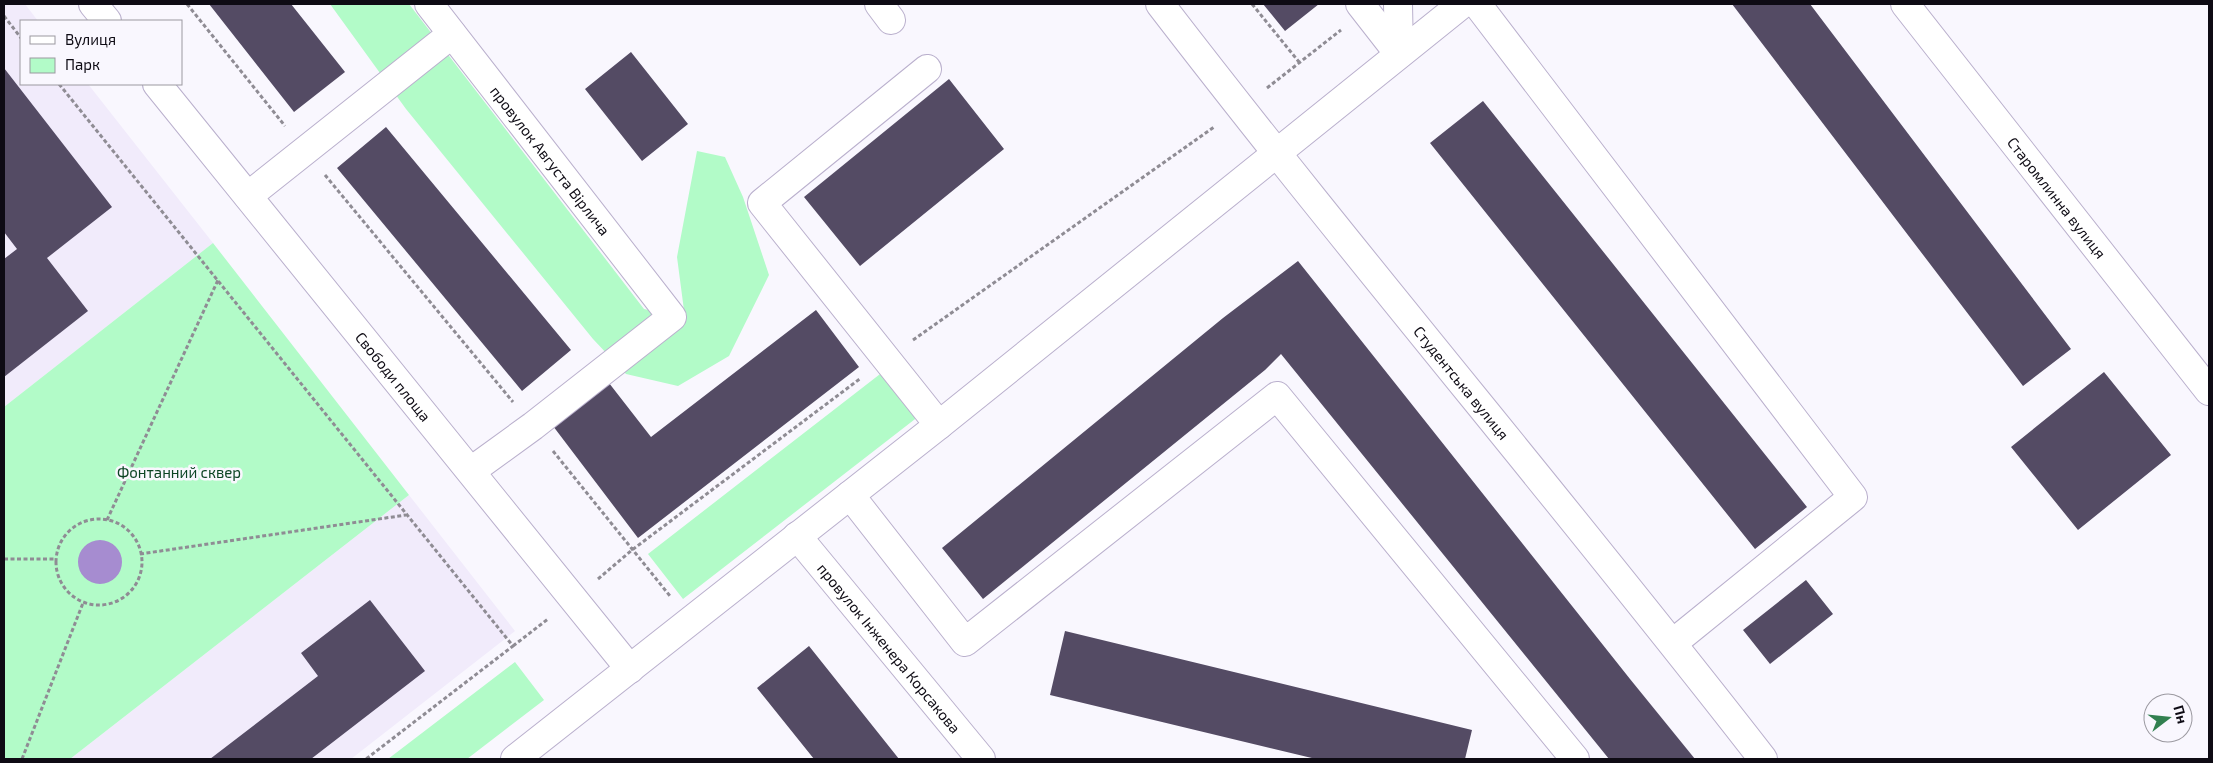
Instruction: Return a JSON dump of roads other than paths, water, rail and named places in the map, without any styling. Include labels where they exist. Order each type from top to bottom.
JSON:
[{"type":"street","points":[[93,4],[106,20]]},
{"type":"street","name":"провулок Августа Вірлича","points":[[429,4],[672,317],[533,426],[471,471]]},
{"type":"street","name":"Студентська вулиця","points":[[1160,4],[1277,153],[1673,642],[1764,759]]},
{"type":"street","points":[[1398,4],[1398,54]]},
{"type":"street","points":[[515,759],[939,425],[1462,4]]},
{"type":"street","points":[[1477,4],[1853,497],[1673,642]]},
{"type":"street","name":"Старомлинна вулиця","points":[[1905,4],[2209,391]]},
{"type":"street","points":[[1363,7],[1398,54]]},
{"type":"street","points":[[248,196],[306,152],[452,34]]},
{"type":"street","points":[[927,69],[762,203],[939,425]]},
{"type":"street","name":"Свободи площа","points":[[158,85],[630,669]]},
{"type":"street","points":[[850,495],[965,642],[1277,396],[1575,759]]},
{"type":"street","name":"провулок Інженера Корсакова","points":[[797,536],[981,759]]},
{"type":"park label","name":"Фонтанний сквер","points":[[179,472]]}]
